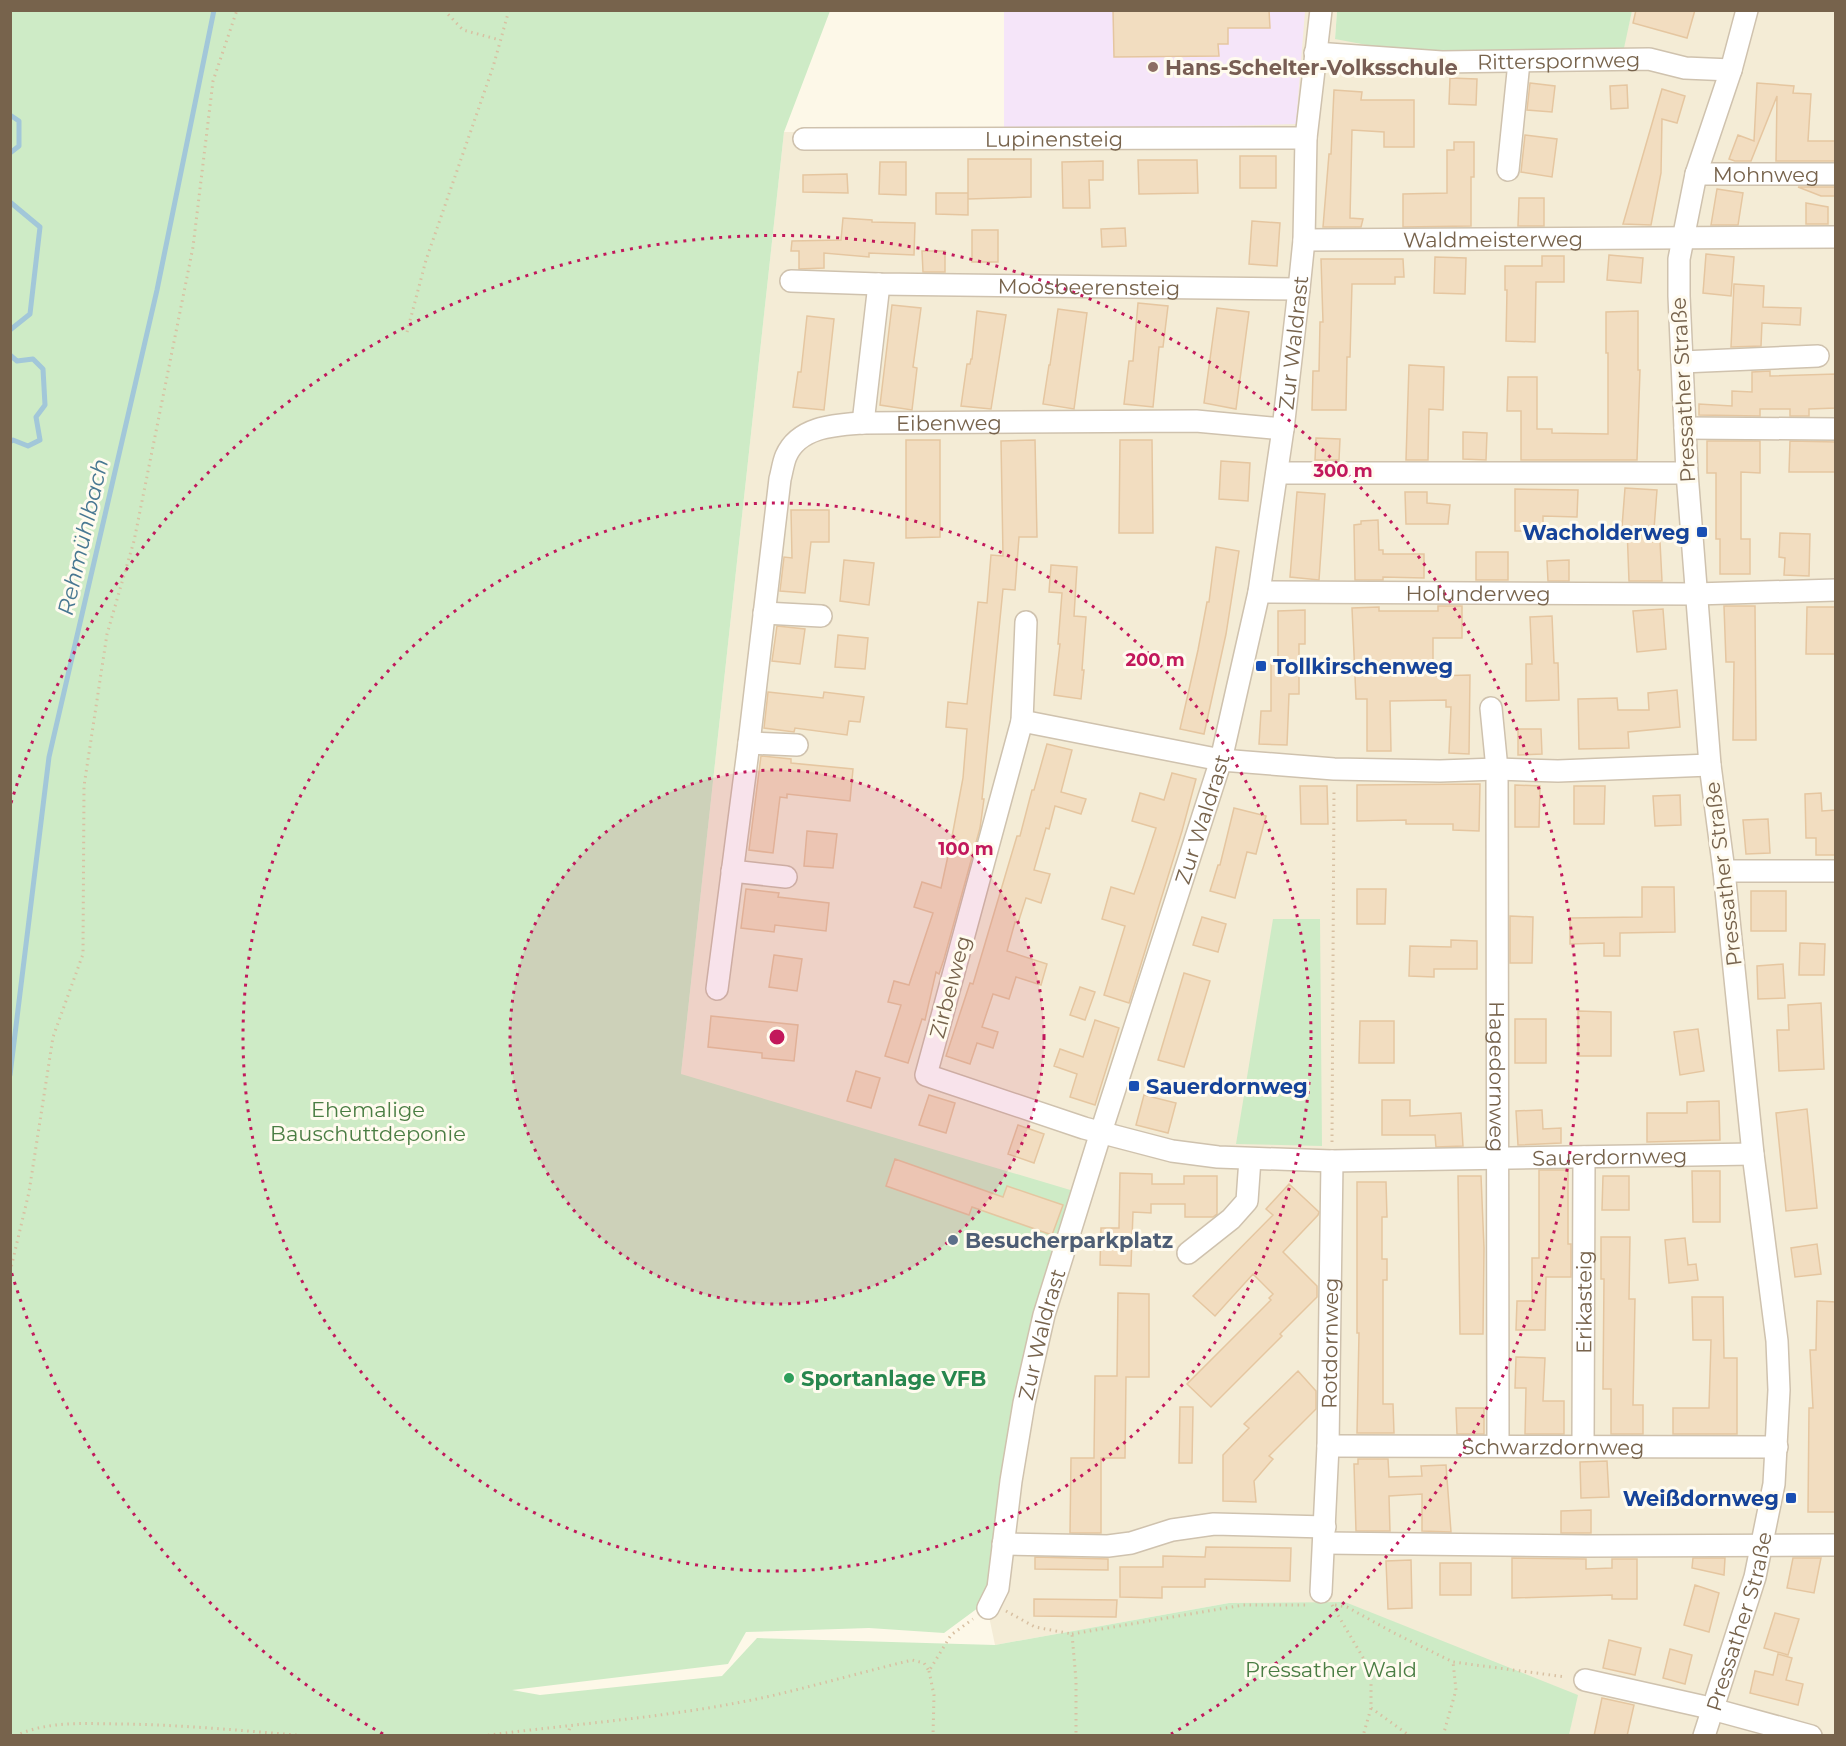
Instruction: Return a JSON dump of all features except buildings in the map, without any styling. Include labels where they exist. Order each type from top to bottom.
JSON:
[{"type":"street","name":"Zur Waldrast","points":[[988,1608],[998,1588],[1011,1480],[1024,1403],[1044,1315],[1221,760],[1259,592],[1283,429],[1299,289],[1304,240],[1306,138],[1321,10]]},
{"type":"street","name":"Pressather Straße","points":[[1704,1736],[1755,1577],[1774,1484],[1779,1390],[1777,1341],[1753,1154],[1724,871],[1710,765],[1687,473],[1679,296],[1683,237],[1696,174],[1731,70],[1748,10]]},
{"type":"street","name":"Ritterspornweg","points":[[1315,53],[1442,63],[1649,59],[1684,68],[1731,70]]},
{"type":"street","points":[[1508,170],[1519,62]]},
{"type":"street","name":"Lupinensteig","points":[[804,139],[1306,138]]},
{"type":"street","name":"Mohnweg","points":[[1696,174],[1836,174]]},
{"type":"street","name":"Waldmeisterweg","points":[[1304,240],[1836,237]]},
{"type":"street","name":"Moosbeerensteig","points":[[790,281],[1299,289]]},
{"type":"street","points":[[863,423],[879,284]]},
{"type":"street","points":[[1682,362],[1818,356]]},
{"type":"street","name":"Eibenweg","points":[[717,989],[780,479],[787,454],[802,436],[836,424],[863,423],[1196,421],[1283,429]]},
{"type":"street","points":[[1685,428],[1836,429]]},
{"type":"street","points":[[1277,473],[1687,473]]},
{"type":"street","name":"Holunderweg","points":[[1259,592],[1695,594],[1836,590]]},
{"type":"street","points":[[764,613],[821,616]]},
{"type":"street","name":"Zirbelweg","points":[[1026,622],[1022,721],[926,1075],[1101,1132]]},
{"type":"street","name":"Hagedornweg","points":[[1491,708],[1497,769],[1498,1446]]},
{"type":"street","points":[[1022,721],[1221,760],[1334,769],[1558,771],[1710,765]]},
{"type":"street","points":[[749,743],[796,745]]},
{"type":"street","points":[[732,871],[786,878]]},
{"type":"street","points":[[1724,871],[1836,871]]},
{"type":"street","name":"Sauerdornweg","points":[[1101,1132],[1172,1151],[1250,1159],[1332,1161],[1753,1154]]},
{"type":"street","name":"Erikasteig","points":[[1583,1446],[1584,1157]]},
{"type":"street","points":[[1188,1253],[1231,1219],[1247,1201],[1250,1159]]},
{"type":"street","name":"Rotdornweg","points":[[1321,1602],[1328,1446],[1332,1161]]},
{"type":"street","name":"Schwarzdornweg","points":[[1328,1446],[1776,1447]]},
{"type":"street","points":[[1003,1544],[1108,1546],[1131,1543],[1172,1530],[1214,1524],[1325,1535],[1586,1546],[1836,1545]]},
{"type":"street","points":[[1585,1680],[1712,1709],[1811,1736]]},
{"type":"path","points":[[10,1272],[29,1192],[53,1037],[83,954],[84,786],[107,634],[134,541],[193,247],[213,81],[237,10]]},
{"type":"path","points":[[444,10],[464,30],[500,40]]},
{"type":"path","points":[[407,332],[426,260],[489,78],[509,10]]},
{"type":"path","points":[[1332,1161],[1334,769]]},
{"type":"path","points":[[1321,1602],[1371,1671],[1371,1708],[1363,1736]]},
{"type":"path","points":[[929,1671],[951,1635],[988,1608],[1007,1611],[1035,1627],[1072,1634],[1243,1605],[1321,1602],[1347,1606],[1394,1633],[1453,1662],[1585,1680]]},
{"type":"path","points":[[1072,1634],[1076,1680],[1076,1736]]},
{"type":"path","points":[[482,1736],[634,1718],[775,1695],[912,1660],[924,1663],[929,1671],[934,1695],[933,1736]]},
{"type":"path","points":[[1443,1736],[1456,1690],[1453,1662]]},
{"type":"path","points":[[1371,1708],[1410,1736]]},
{"type":"path","points":[[15,1736],[27,1730],[47,1726],[77,1724],[181,1725],[308,1736]]},
{"type":"path","points":[[568,1736],[570,1726]]},
{"type":"shaded area","points":[[1004,11],[1337,11],[1335,38],[1623,48],[1632,11],[1835,11],[1835,1735],[1569,1735],[1577,1695],[1229,1603],[995,1645],[986,1602],[681,1074],[784,132],[1004,132]]},
{"type":"shaded area","name":"Hans-Schelter-Volksschule","points":[[1004,11],[1305,11],[1296,124],[1004,132]]},
{"type":"green space","name":"Ehemalige Bauschuttdeponie","points":[[11,11],[830,11],[784,132],[681,1074],[1077,1192],[986,1602],[944,1633],[869,1628],[746,1632],[728,1664],[512,1690],[540,1695],[722,1676],[757,1638],[995,1645],[1229,1603],[1345,1602],[1578,1695],[1569,1735],[11,1736]]},
{"type":"green space","points":[[1337,11],[1632,11],[1624,48],[1464,55],[1399,51],[1335,39]]},
{"type":"green space","points":[[1273,919],[1320,919],[1322,1146],[1236,1144]]},
{"type":"waterway","name":"Rehmühlbach","points":[[10,1075],[49,757],[157,290],[214,10]]},
{"type":"waterway","points":[[10,115],[19,121],[19,146],[10,153]]},
{"type":"waterway","points":[[10,202],[40,227],[30,314],[10,330]]},
{"type":"waterway","points":[[10,355],[17,361],[33,359],[43,369],[45,405],[36,417],[40,440],[28,446],[13,440],[10,442]]},
{"type":"place","name":"Hans-Schelter-Volksschule","points":[[1153,67]]},
{"type":"place","name":"Wacholderweg","points":[[1702,532]]},
{"type":"place","name":"Tollkirschenweg","points":[[1261,666]]},
{"type":"place","name":"Sauerdornweg","points":[[1134,1086]]},
{"type":"place","name":"Besucherparkplatz","points":[[953,1240]]},
{"type":"place","name":"Sportanlage VFB","points":[[789,1378]]},
{"type":"place","name":"Weißdornweg","points":[[1791,1498]]},
{"type":"park label","name":"Pressather Wald","points":[[1331,1669]]}]
